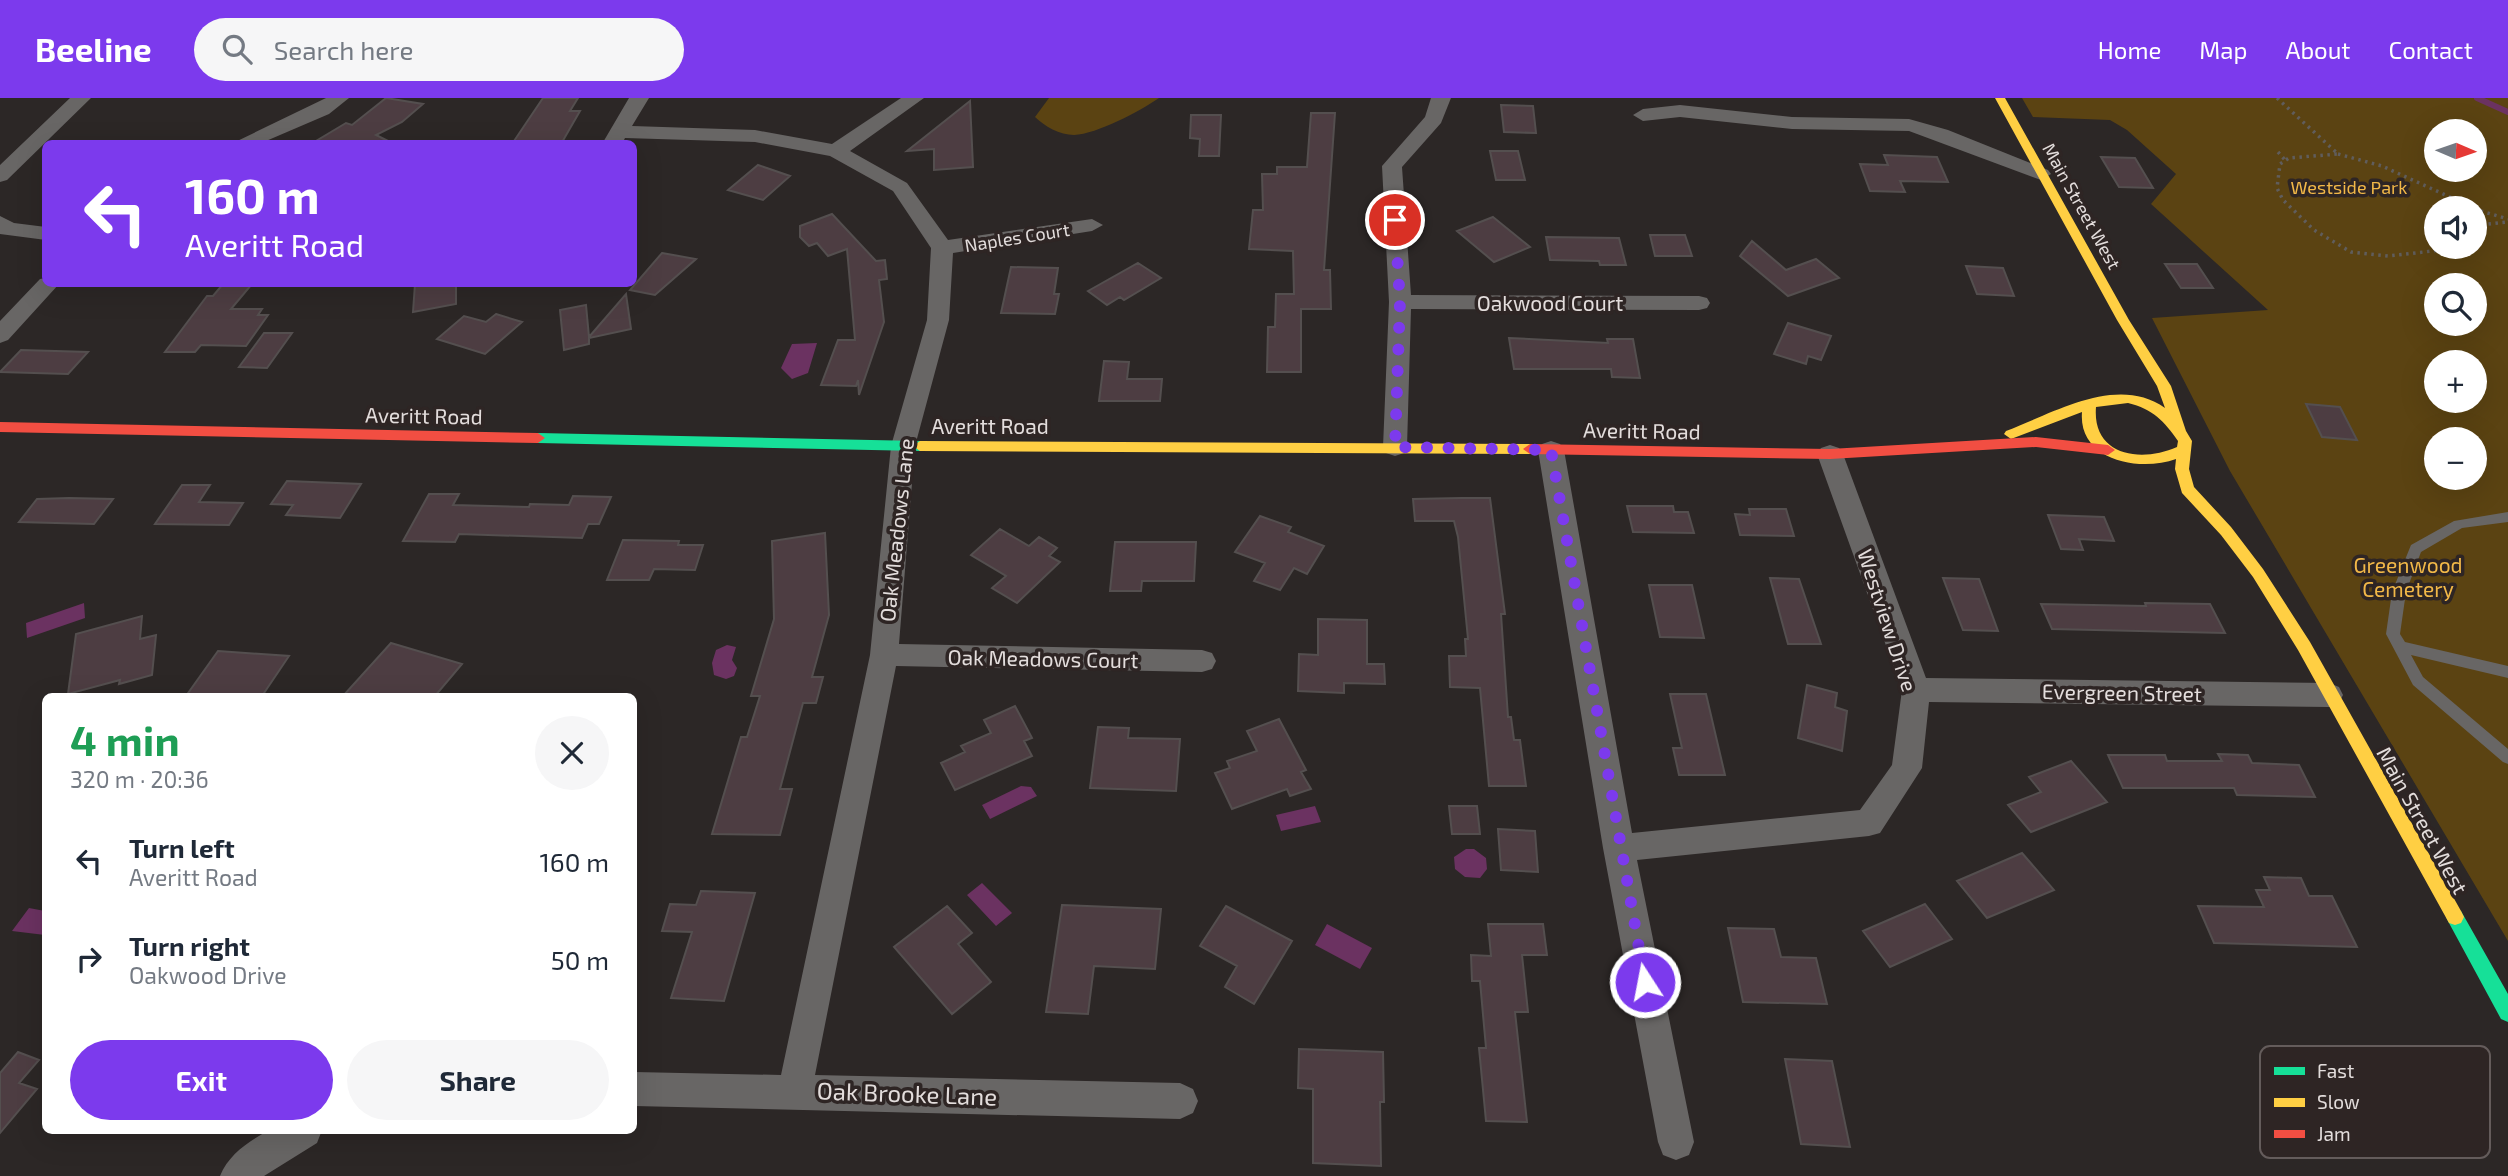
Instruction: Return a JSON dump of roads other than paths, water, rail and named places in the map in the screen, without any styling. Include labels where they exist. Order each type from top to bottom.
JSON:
[{"type":"street","points":[[0,176],[81,98]]},
{"type":"street","points":[[251,140],[322,110],[339,98]]},
{"type":"street","points":[[616,138],[639,98]]},
{"type":"street","points":[[836,151],[914,98]]},
{"type":"street","points":[[1395,447],[1400,302],[1392,166],[1434,119],[1441,98]]},
{"type":"street","points":[[1723,98],[1760,118]]},
{"type":"street","name":"Main Street West","points":[[2000,98],[2130,332],[2161,378],[2176,409],[2183,435],[2182,469],[2187,489],[2226,531],[2258,573],[2304,646],[2508,1013]]},
{"type":"street","points":[[1643,115],[1676,109],[1793,123],[1884,121],[1954,139],[2011,167],[2041,174]]},
{"type":"street","points":[[616,138],[755,136],[836,151],[901,187],[942,248]]},
{"type":"street","points":[[0,222],[7,229],[42,233]]},
{"type":"street","name":"Naples Court","points":[[942,248],[1092,225]]},
{"type":"street","name":"Oak Meadows Lane","points":[[794,1090],[884,655],[903,446],[938,320],[942,248]]},
{"type":"street","points":[[0,335],[45,287]]},
{"type":"street","name":"Oakwood Court","points":[[1400,302],[1699,303]]},
{"type":"street","points":[[2128,358],[2130,332]]},
{"type":"street","points":[[2094,403],[2120,398],[2144,402],[2166,415],[2183,435],[2183,450],[2164,462],[2127,458],[2108,450],[2090,435],[2084,414],[2094,403],[2126,381]]},
{"type":"street","name":"Averitt Road","points":[[1980,443],[2094,403]]},
{"type":"street","name":"Averitt Road","points":[[0,428],[903,446],[1395,447],[1830,454],[1980,443],[2066,443],[2108,450]]},
{"type":"street","points":[[1551,450],[1619,848],[1676,1142]]},
{"type":"street","name":"Westview Drive","points":[[1619,848],[1869,823],[1908,768],[1916,690],[1830,454]]},
{"type":"street","points":[[2127,458],[2145,476]]},
{"type":"street","name":"Main Street West","points":[[2245,584],[2304,646]]},
{"type":"street","name":"Oak Meadows Court","points":[[884,655],[1202,661]]},
{"type":"street","name":"Evergreen Street","points":[[1916,690],[2329,695]]},
{"type":"street","name":"Oak Brooke Lane","points":[[637,1089],[794,1090],[1180,1101]]},
{"type":"street","points":[[238,1176],[258,1157],[297,1134]]},
{"type":"lane","points":[[2508,517],[2459,524],[2416,549],[2399,592],[2393,634],[2418,681],[2508,758]]},
{"type":"lane","points":[[2400,648],[2508,672]]},
{"type":"waterway","points":[[2477,98],[2508,112]]},
{"type":"park label","name":"Westside Park","points":[[2349,187]]},
{"type":"park label","name":"Greenwood Cemetery","points":[[2408,576]]}]
